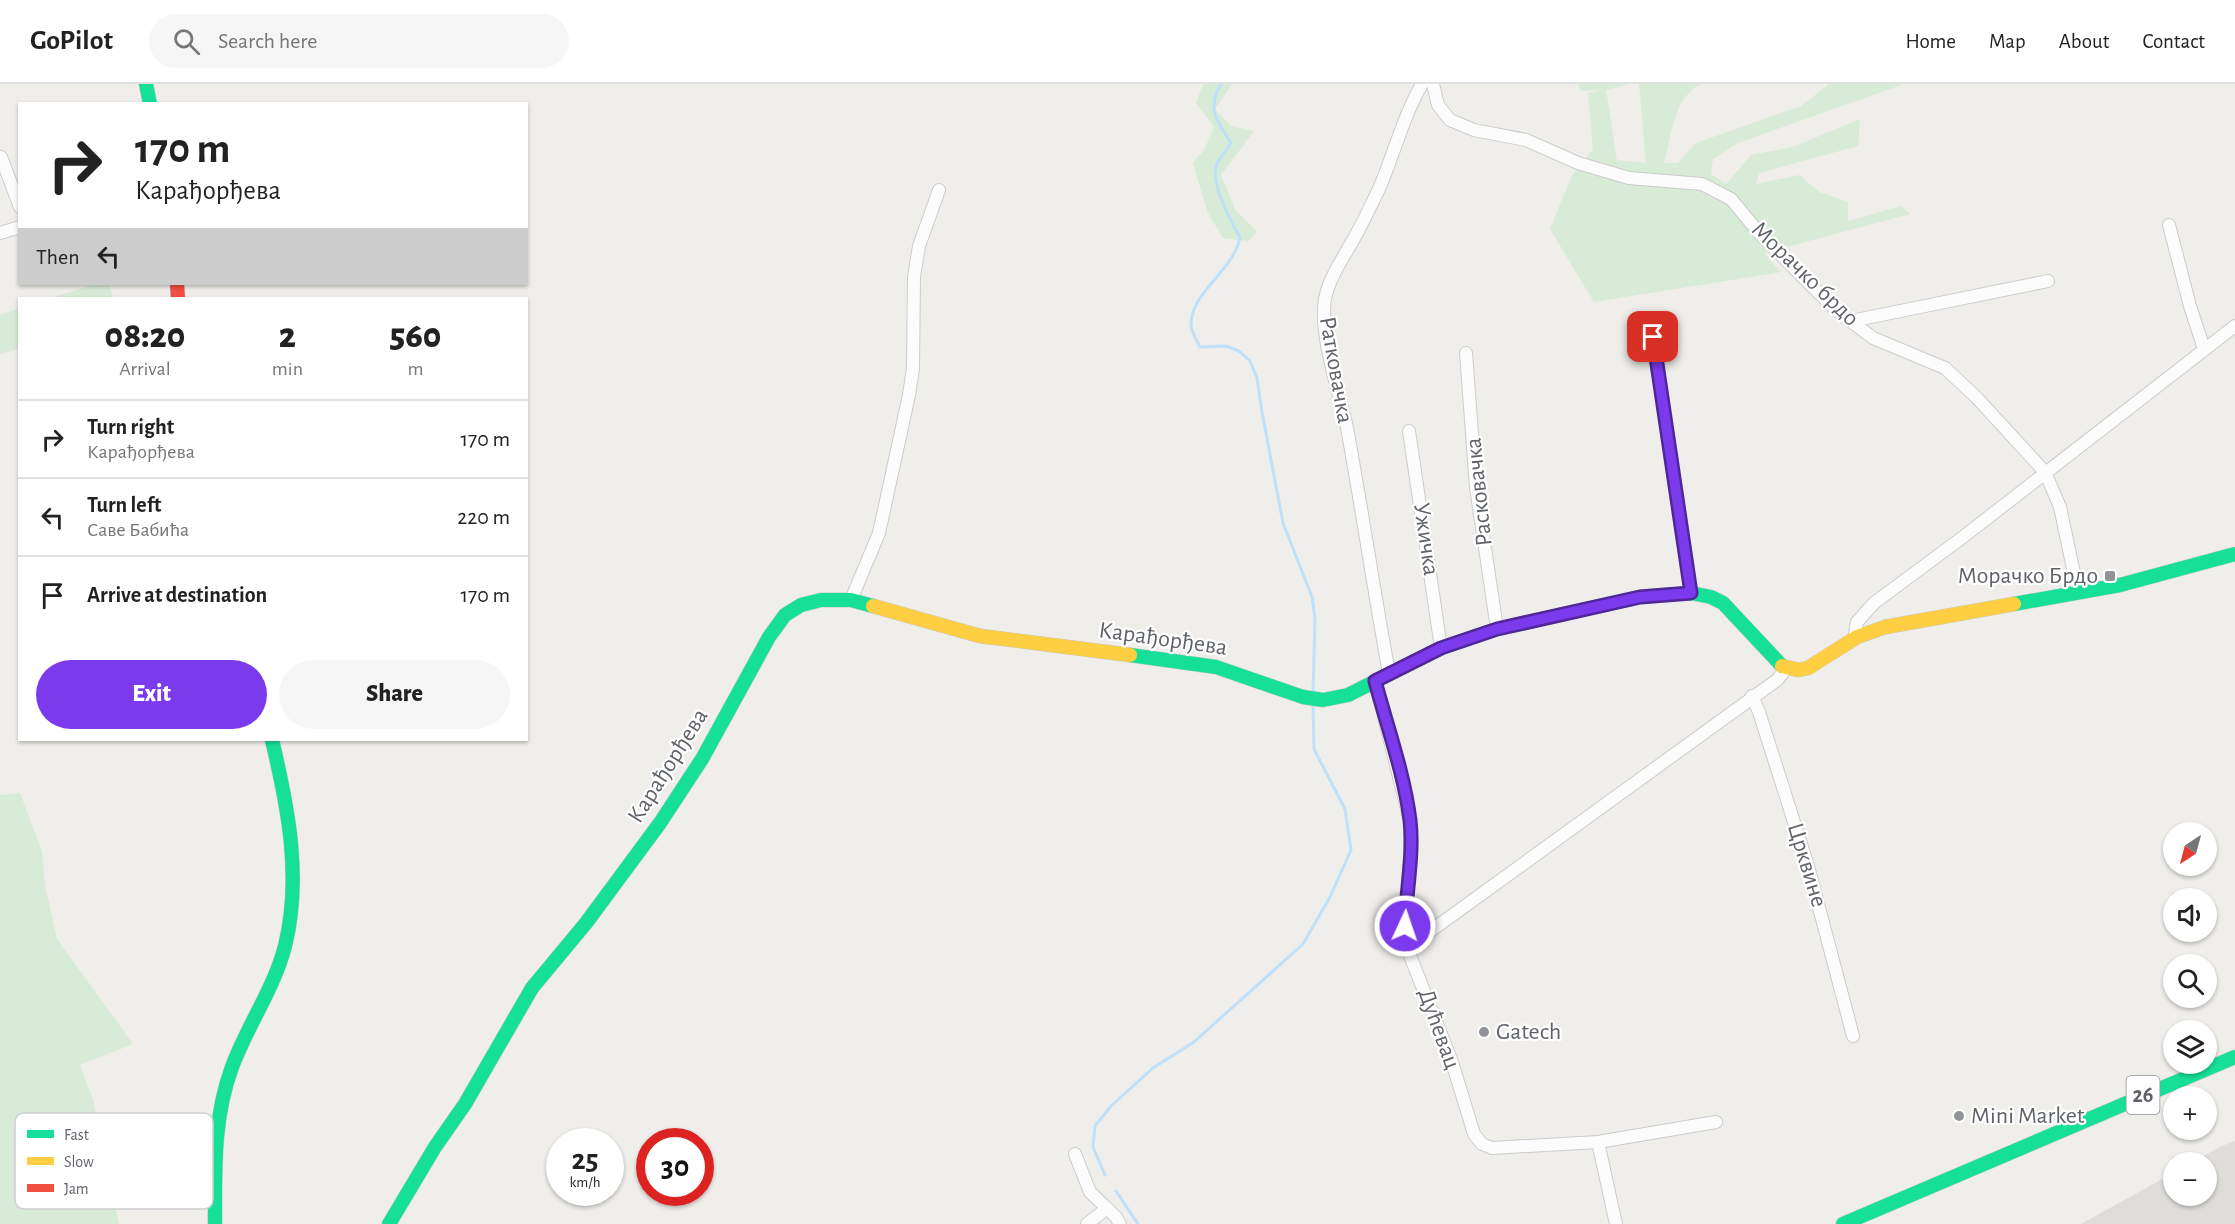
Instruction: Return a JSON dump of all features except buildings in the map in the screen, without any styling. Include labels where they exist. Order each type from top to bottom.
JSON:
[{"type":"street","points":[[146,84],[150,102]]},
{"type":"street","name":"Ратковачка","points":[[1389,674],[1352,457],[1323,314],[1325,297],[1334,274],[1354,240],[1379,188],[1413,100],[1422,84]]},
{"type":"street","name":"Морачко брдо","points":[[1433,84],[1437,105],[1450,120],[1474,130],[1526,140],[1578,163],[1629,178],[1702,184],[1731,199],[1768,241],[1838,311],[1873,338],[1945,368],[1977,398],[2045,472],[2060,507],[2078,592]]},
{"type":"street","points":[[1,157],[18,202]]},
{"type":"street","points":[[851,600],[879,533],[907,406],[913,368],[914,277],[919,246],[939,190]]},
{"type":"street","points":[[2169,225],[2204,349]]},
{"type":"street","points":[[0,233],[18,228]]},
{"type":"street","points":[[1851,321],[2048,281]]},
{"type":"street","points":[[1854,638],[1857,622],[1874,603],[2235,326]]},
{"type":"street","points":[[1653,337],[1691,593]]},
{"type":"street","name":"Расковачка","points":[[1466,353],[1476,487],[1497,629]]},
{"type":"street","name":"Ужичка","points":[[1409,431],[1441,648]]},
{"type":"street","points":[[1407,948],[1777,680],[1786,669],[1798,671],[1812,667],[1854,638],[1885,627],[2120,585],[2235,554]]},
{"type":"street","name":"Карађорђева","points":[[389,1224],[435,1147],[465,1104],[532,988],[600,905],[680,794],[722,724],[765,642],[785,615],[801,605],[821,600],[851,600],[980,636],[1087,651],[1162,658],[1216,667],[1309,698],[1338,698],[1441,648],[1497,629],[1640,597],[1691,593],[1712,597],[1723,603],[1778,664],[1786,669]]},
{"type":"street","name":"Дућевац","points":[[1375,681],[1410,820],[1410,859],[1405,926],[1407,948],[1452,1062],[1474,1134],[1482,1144],[1492,1148],[1598,1142],[1716,1122]]},
{"type":"street","name":"Црквине","points":[[1752,696],[1808,866],[1853,1036]]},
{"type":"street","points":[[215,1224],[216,1134],[220,1105],[233,1065],[281,957],[290,920],[291,876],[288,817],[272,741]]},
{"type":"street","name":"26","points":[[1843,1224],[2235,1057]]},
{"type":"street","points":[[1598,1142],[1616,1224]]},
{"type":"street","points":[[1076,1155],[1090,1192],[1116,1217],[1120,1224]]},
{"type":"street","points":[[1087,1224],[1106,1209]]},
{"type":"shaded area","points":[[2235,1141],[2235,1224],[2081,1224],[2163,1179],[2163,1206],[2217,1206],[2217,1152],[2211,1152]]},
{"type":"green space","points":[[1203,84],[1232,84],[1215,109],[1231,126],[1254,131],[1221,175],[1236,211],[1257,231],[1248,241],[1223,238],[1207,211],[1193,163],[1204,150],[1214,127],[1196,103]]},
{"type":"green space","points":[[1578,84],[1630,84],[1606,90],[1617,160],[1646,163],[1639,84],[1702,84],[1685,98],[1675,118],[1664,163],[1678,163],[1696,143],[1801,106],[1829,84],[1904,84],[1738,143],[1713,159],[1711,174],[1726,184],[1751,155],[1793,147],[1860,119],[1858,146],[1759,173],[1756,184],[1799,175],[1819,192],[1848,202],[1848,221],[1901,206],[1910,214],[1764,253],[1781,272],[1594,302],[1550,229],[1572,175],[1593,149],[1588,93],[1600,90],[1581,91]]},
{"type":"green space","points":[[93,285],[109,285],[113,297],[53,297]]},
{"type":"green space","points":[[18,308],[18,349],[0,354],[0,315]]},
{"type":"green space","points":[[20,793],[42,851],[45,885],[57,939],[133,1044],[80,1065],[96,1113],[15,1113],[15,1209],[116,1209],[119,1224],[0,1224],[0,795]]},
{"type":"waterway","points":[[1221,84],[1214,101],[1215,115],[1231,143],[1217,164],[1216,180],[1222,201],[1240,237],[1230,260],[1197,303],[1191,326],[1200,347],[1226,346],[1239,351],[1250,361],[1257,378],[1283,523],[1312,597],[1315,619],[1313,694]]},
{"type":"waterway","points":[[1105,1175],[1093,1147],[1095,1126],[1111,1106],[1153,1068],[1194,1042],[1303,944],[1330,897],[1351,850],[1345,809],[1314,749],[1313,704]]},
{"type":"waterway","points":[[1116,1191],[1138,1224]]},
{"type":"traffic: fast","points":[[146,84],[150,102]]},
{"type":"traffic: fast","points":[[2014,604],[2120,585],[2235,554]]},
{"type":"traffic: fast","points":[[1130,655],[1216,667],[1303,697],[1323,700],[1348,695],[1441,648],[1497,629],[1640,597],[1691,593],[1711,597],[1723,603],[1782,666]]},
{"type":"traffic: fast","points":[[389,1224],[435,1147],[465,1104],[532,988],[586,923],[660,823],[702,759],[769,637],[785,615],[801,605],[821,600],[851,600],[873,606]]},
{"type":"traffic: fast","points":[[215,1224],[216,1145],[221,1106],[238,1052],[280,962],[290,920],[293,869],[291,843],[272,741]]},
{"type":"traffic: fast","points":[[1843,1224],[2235,1057]]},
{"type":"traffic: slow","points":[[1782,666],[1798,670],[1808,668],[1857,637],[1885,627],[2014,604]]},
{"type":"traffic: slow","points":[[873,606],[980,636],[1130,655]]},
{"type":"traffic: jam","points":[[177,285],[178,297]]},
{"type":"place","name":"Морачко Брдо","points":[[2110,576]]},
{"type":"place","name":"Gatech","points":[[1484,1032]]},
{"type":"place","name":"Mini Market","points":[[1959,1116]]},
{"type":"route","points":[[1405,926],[1410,859],[1410,820],[1375,681],[1441,648],[1497,629],[1640,597],[1691,593],[1653,337]]}]
